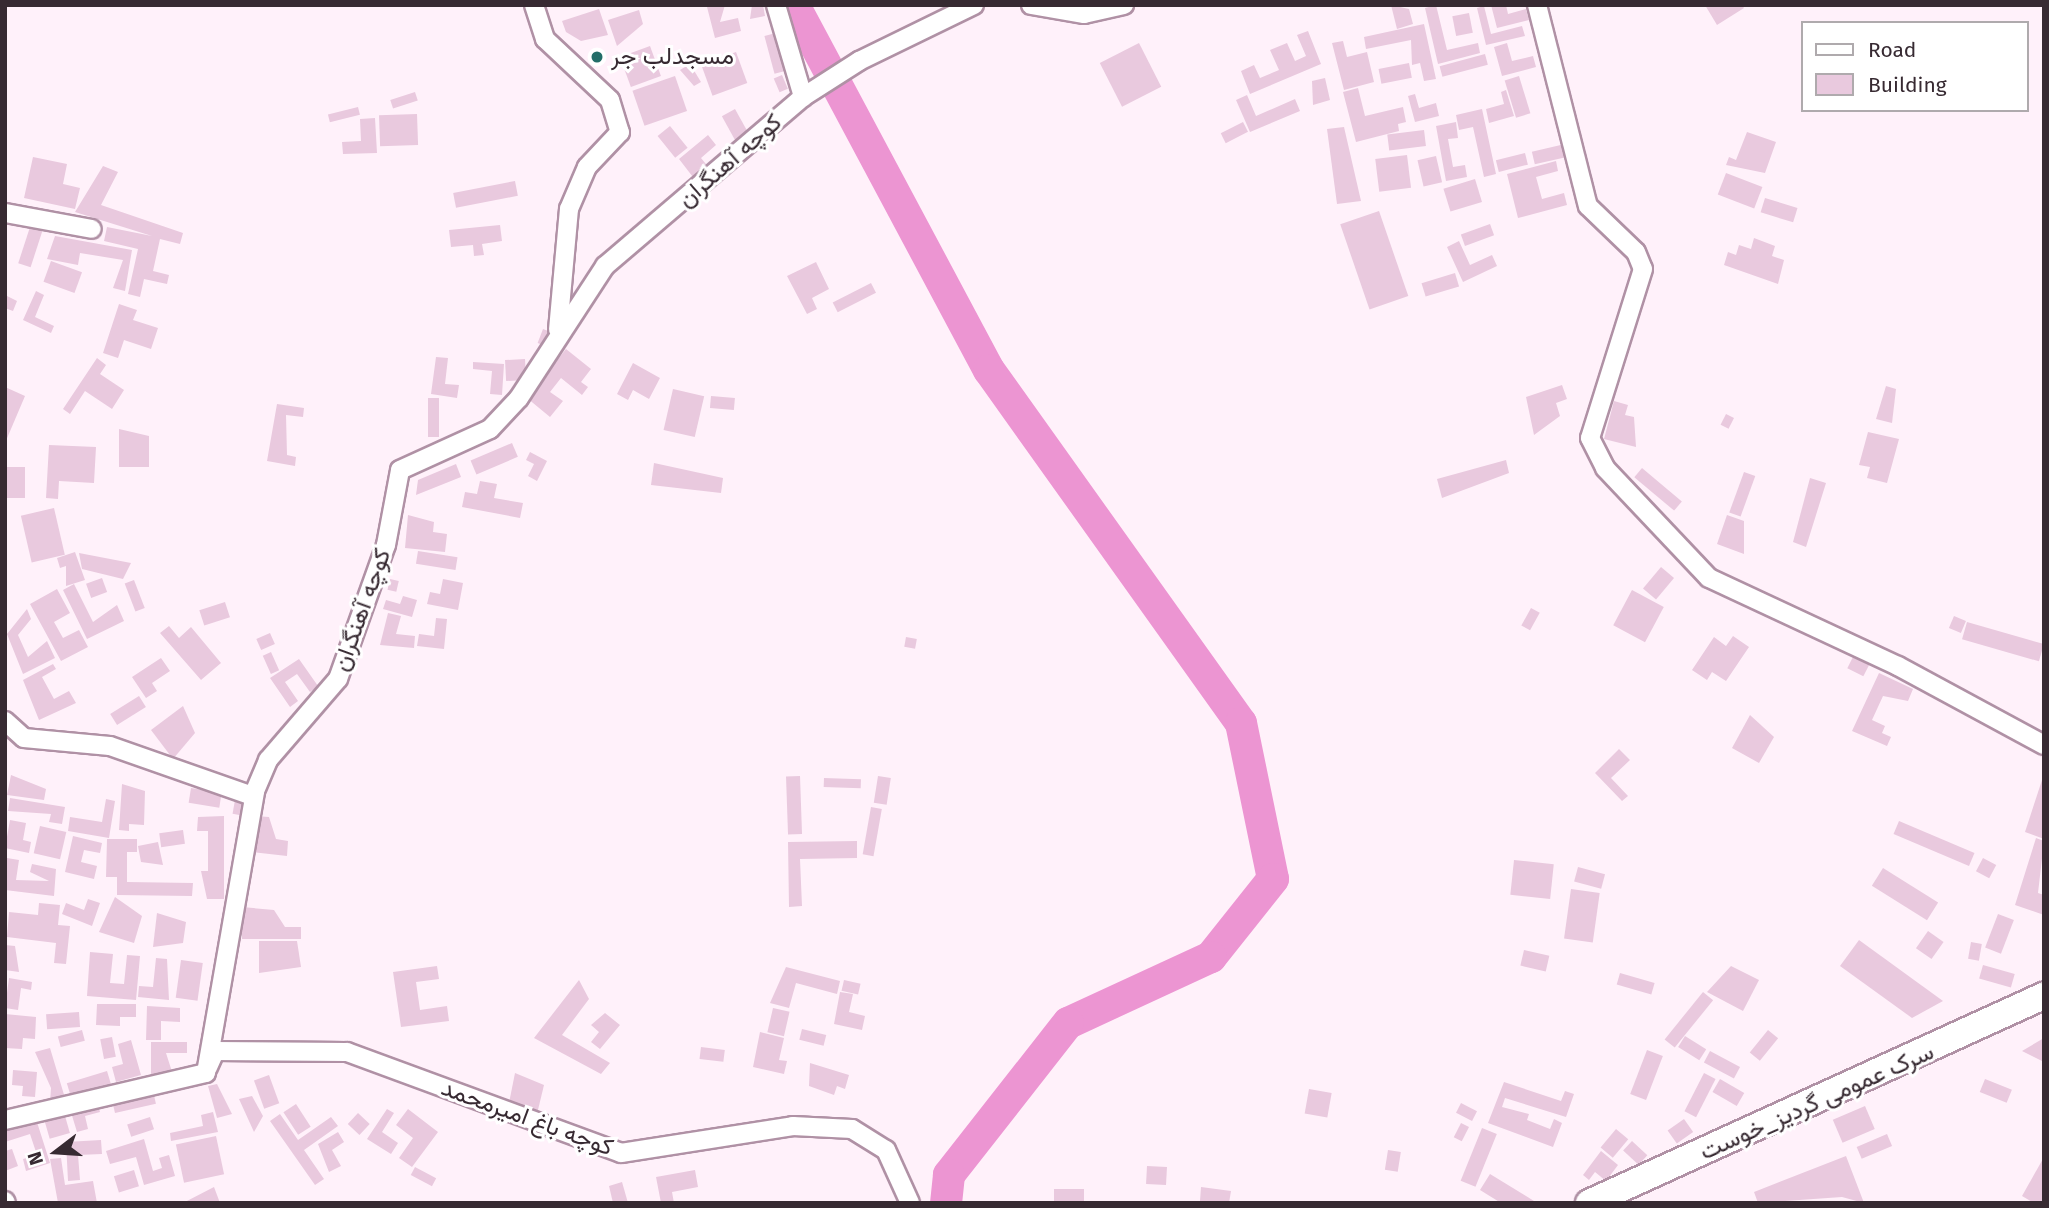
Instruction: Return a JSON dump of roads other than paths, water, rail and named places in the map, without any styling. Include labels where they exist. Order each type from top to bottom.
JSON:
[{"type":"highway","name":"سرک عمومی گردیز_خوست","points":[[1589,1203],[2044,996]]},
{"type":"street","points":[[534,5],[545,39],[610,100],[620,132],[587,167],[569,209],[557,335]]},
{"type":"street","points":[[776,5],[803,97]]},
{"type":"street","name":"کوچه آهنگران","points":[[205,1073],[253,796],[268,760],[338,679],[386,545],[400,470],[490,429],[519,398],[557,335],[605,266],[803,97],[859,61],[974,5]]},
{"type":"street","points":[[1031,5],[1084,14],[1124,5]]},
{"type":"street","points":[[1536,5],[1588,206],[1636,253],[1643,269],[1590,438],[1605,468],[1709,578],[1898,666],[2044,745]]},
{"type":"street","points":[[5,213],[92,229]]},
{"type":"street","points":[[5,721],[24,738],[110,746],[253,796]]},
{"type":"street","name":"کوچه باغ امیرمحمد","points":[[205,1073],[215,1051],[347,1052],[621,1153],[793,1126],[852,1129],[886,1150],[910,1203]]},
{"type":"street","points":[[5,1120],[205,1073]]},
{"type":"waterway","points":[[794,5],[989,370],[1241,723],[1273,879],[1211,957],[1068,1023],[949,1175],[946,1203]]},
{"type":"place","name":"مسجدلب جر","points":[[597,57]]}]
